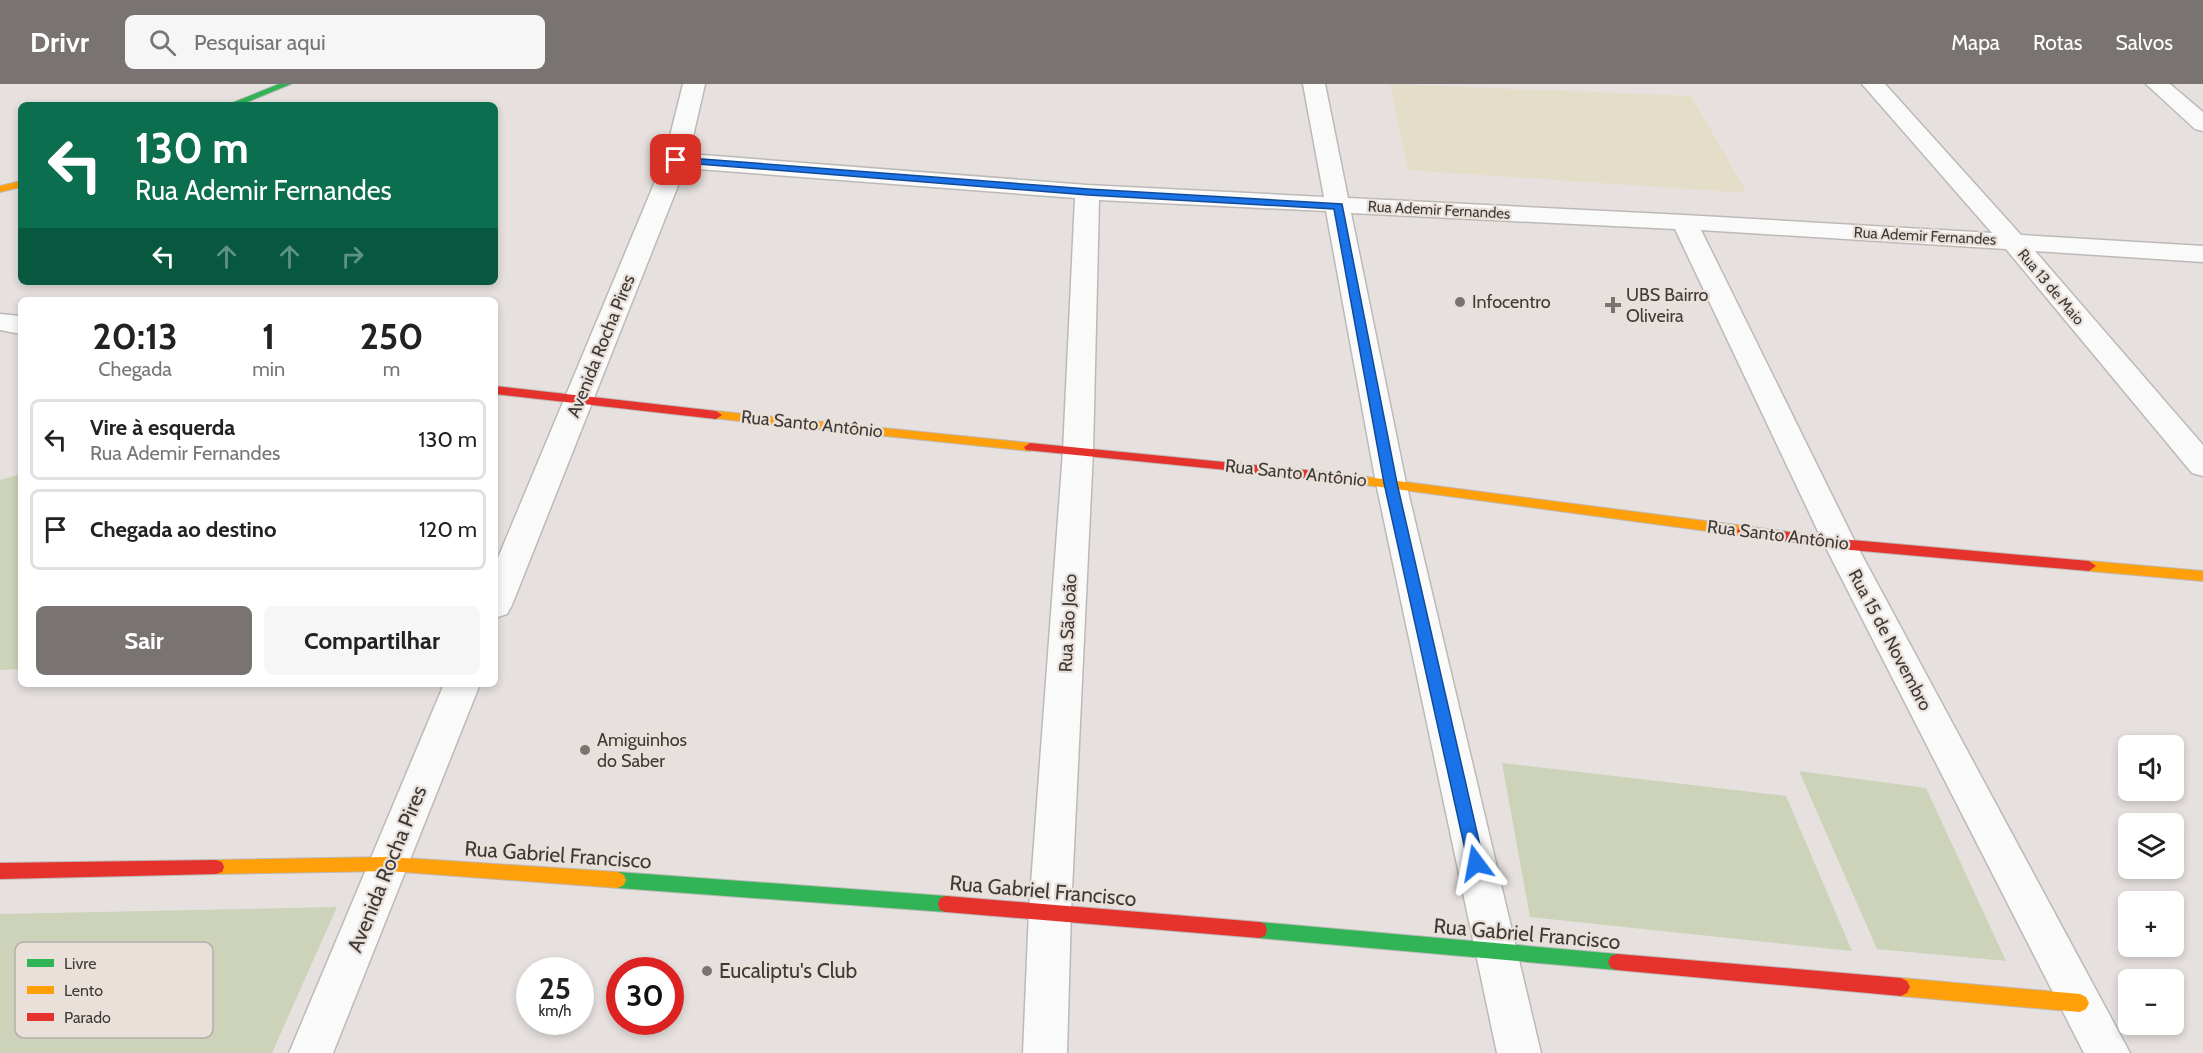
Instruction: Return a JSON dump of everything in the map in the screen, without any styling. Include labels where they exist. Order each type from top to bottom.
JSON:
[{"type":"main road","points":[[240,102],[287,84]]},
{"type":"main road","points":[[0,189],[18,185]]},
{"type":"main road","name":"Rua Santo Antônio","points":[[498,390],[579,401],[1390,483],[1840,544],[2203,576]]},
{"type":"main road","name":"Rua Gabriel Francisco","points":[[0,871],[388,864],[1050,911],[2080,1003]]},
{"type":"street","name":"Avenida Rocha Pires","points":[[498,598],[676,160],[694,84]]},
{"type":"street","points":[[1314,84],[1390,483],[1519,1053]]},
{"type":"street","name":"Rua 13 de Maio","points":[[1873,84],[2012,241],[2203,465]]},
{"type":"street","points":[[2157,84],[2203,124]]},
{"type":"street","name":"Rua Ademir Fernandes","points":[[676,160],[1088,192],[1684,222],[2203,254]]},
{"type":"street","name":"Rua São João","points":[[1045,1053],[1050,911],[1078,451],[1088,192]]},
{"type":"street","name":"Rua 15 de Novembro","points":[[1684,222],[1840,544],[2108,1053]]},
{"type":"street","points":[[0,322],[18,325]]},
{"type":"street","name":"Avenida Rocha Pires","points":[[310,1053],[461,687]]},
{"type":"green space","points":[[18,475],[18,669],[0,670],[0,480]]},
{"type":"green space","points":[[1502,763],[1786,796],[1852,951],[1530,917]]},
{"type":"green space","points":[[1799,771],[1926,788],[2006,961],[1877,949]]},
{"type":"green space","points":[[337,907],[272,1053],[0,1053],[0,914]]},
{"type":"sand","points":[[1390,84],[1691,96],[1747,193],[1408,170]]},
{"type":"traffic: fast","points":[[240,102],[287,84]]},
{"type":"traffic: fast","points":[[618,880],[946,904]]},
{"type":"traffic: fast","points":[[1259,930],[1617,962]]},
{"type":"traffic: slow","points":[[0,189],[18,185]]},
{"type":"traffic: slow","points":[[716,415],[1030,447]]},
{"type":"traffic: slow","points":[[1336,477],[1744,531]]},
{"type":"traffic: slow","points":[[2089,566],[2203,576]]},
{"type":"traffic: slow","points":[[216,867],[389,864],[618,880]]},
{"type":"traffic: slow","points":[[1901,987],[2080,1003]]},
{"type":"traffic: jam","points":[[498,390],[716,415]]},
{"type":"traffic: jam","points":[[1030,447],[1336,477]]},
{"type":"traffic: jam","points":[[1744,531],[1840,544],[2089,566]]},
{"type":"traffic: jam","points":[[0,871],[216,867]]},
{"type":"traffic: jam","points":[[946,904],[1259,930]]},
{"type":"traffic: jam","points":[[1617,962],[1901,987]]},
{"type":"place","name":"Infocentro","points":[[1460,302]]},
{"type":"place","name":"UBS Bairro Oliveira","points":[[1613,305]]},
{"type":"place","name":"Amiguinhos do Saber","points":[[585,750]]},
{"type":"place","name":"Eucaliptu's Club","points":[[707,971]]},
{"type":"route","points":[[676,160],[1088,192],[1339,206],[1390,483],[1476,863]]}]
